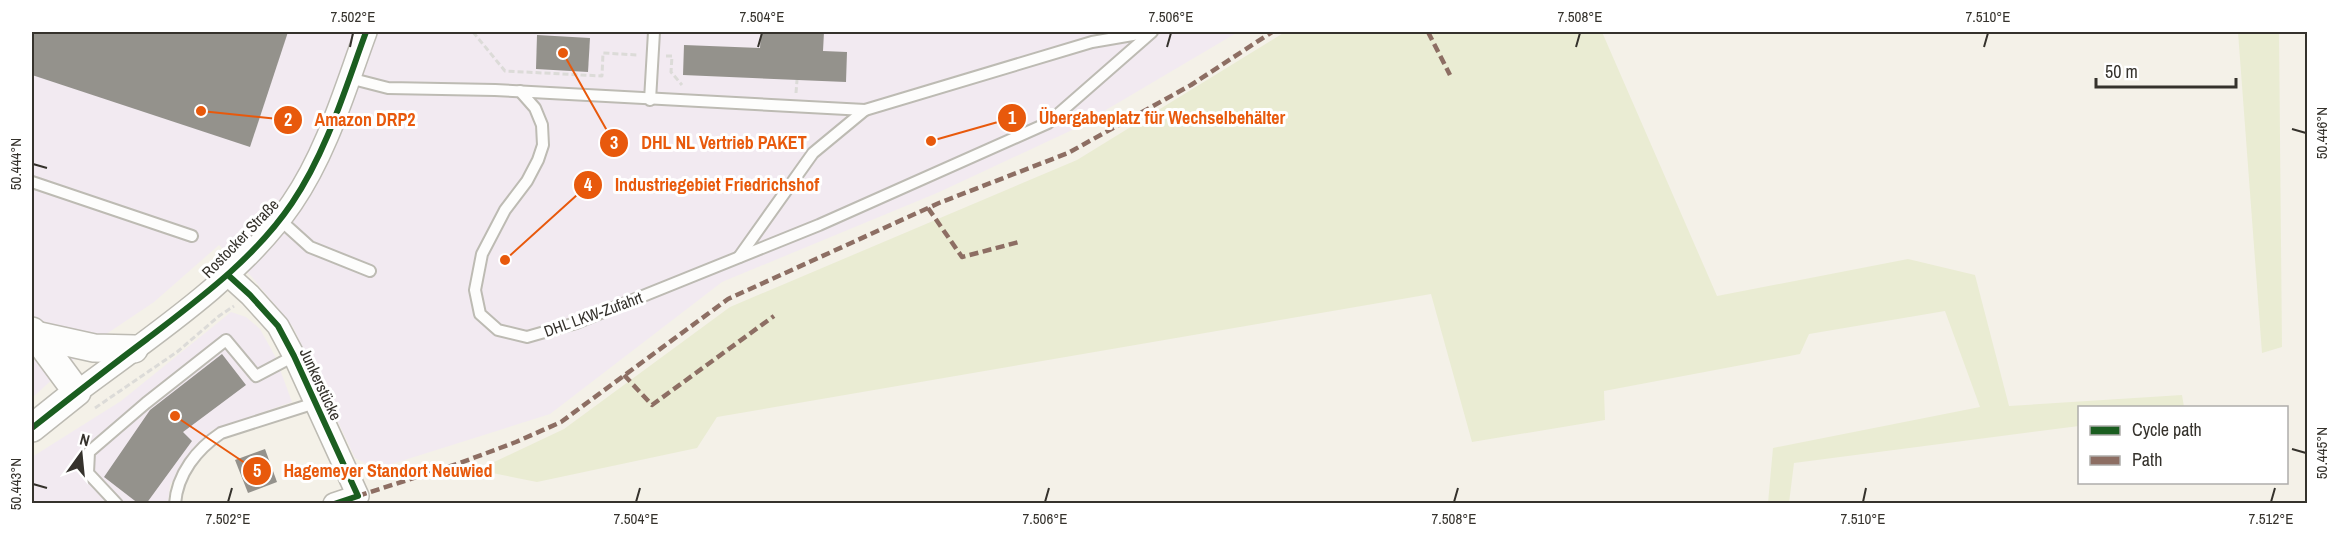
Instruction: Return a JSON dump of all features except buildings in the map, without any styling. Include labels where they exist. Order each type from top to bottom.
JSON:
[{"type":"street","name":"Rostocker Straße","points":[[32,428],[83,402],[134,349],[228,275],[279,219],[292,203],[314,165],[332,124],[366,32]]},
{"type":"street","name":"Junkerstücke","points":[[228,275],[278,326],[294,356],[358,496],[334,504]]},
{"type":"street","points":[[33,333],[94,348],[134,349]]},
{"type":"street","points":[[33,333],[83,402]]},
{"type":"lane","points":[[650,100],[654,32]]},
{"type":"lane","points":[[349,78],[388,88],[519,91],[650,100],[866,110],[1092,42],[1151,32]]},
{"type":"lane","name":"DHL LKW-Zufahrt","points":[[519,91],[535,108],[542,125],[543,145],[527,181],[505,210],[482,254],[475,290],[480,314],[498,330],[527,337],[576,323],[739,258],[1048,123],[1151,32]]},
{"type":"lane","points":[[739,258],[813,153],[866,110]]},
{"type":"lane","points":[[32,182],[192,236]]},
{"type":"lane","points":[[279,219],[310,247],[370,271]]},
{"type":"lane","points":[[117,504],[88,473],[89,452],[146,404],[226,340],[256,376],[294,356]]},
{"type":"lane","points":[[175,504],[179,483],[185,472],[201,448],[211,439],[221,433],[315,403]]},
{"type":"path","points":[[473,32],[505,70],[602,76],[603,53],[672,56],[671,72],[681,85],[692,88]]},
{"type":"path","points":[[796,80],[796,95]]},
{"type":"path","points":[[83,402],[177,352],[219,316],[250,295]]},
{"type":"shaded area","points":[[32,32],[1238,32],[1072,130],[937,193],[722,282],[550,414],[376,469],[355,458],[293,327],[251,276],[219,245],[154,302],[90,345],[32,398]]},
{"type":"shaded area","points":[[231,312],[246,317],[260,329],[275,356],[292,402],[212,430],[183,465],[170,485],[168,503],[37,504],[32,498],[32,457],[121,401]]},
{"type":"green space","points":[[1285,32],[1602,32],[1717,296],[1908,259],[1975,275],[2009,406],[2182,395],[2184,406],[2078,406],[2078,426],[1794,463],[1789,503],[1768,503],[1773,448],[1980,407],[1945,311],[1809,334],[1800,354],[1604,391],[1605,420],[1472,442],[1431,294],[717,417],[697,448],[537,482],[477,470],[564,429],[730,307],[1077,160]]},
{"type":"green space","points":[[2238,32],[2279,32],[2282,347],[2262,353]]},
{"type":"marked path","points":[[358,496],[460,463],[561,422],[728,299],[939,203],[1068,153],[1191,85],[1272,32]]},
{"type":"marked path","points":[[1428,32],[1450,75]]},
{"type":"marked path","points":[[928,208],[962,257],[1019,242]]},
{"type":"marked path","points":[[624,375],[652,405],[774,316]]},
{"type":"cycle path","points":[[32,428],[206,293],[261,242],[292,203],[315,162],[334,119],[366,32]]},
{"type":"cycle path","points":[[228,275],[278,326],[294,356],[358,496],[334,504]]},
{"type":"place","name":"DHL NL Vertrieb PAKET","points":[[563,53]]},
{"type":"place","name":"Amazon DRP2","points":[[201,111]]},
{"type":"place","name":"Übergabeplatz für Wechselbehälter","points":[[931,141]]},
{"type":"place","name":"Industriegebiet Friedrichshof","points":[[505,260]]},
{"type":"place","name":"Hagemeyer Standort Neuwied","points":[[175,416]]}]
